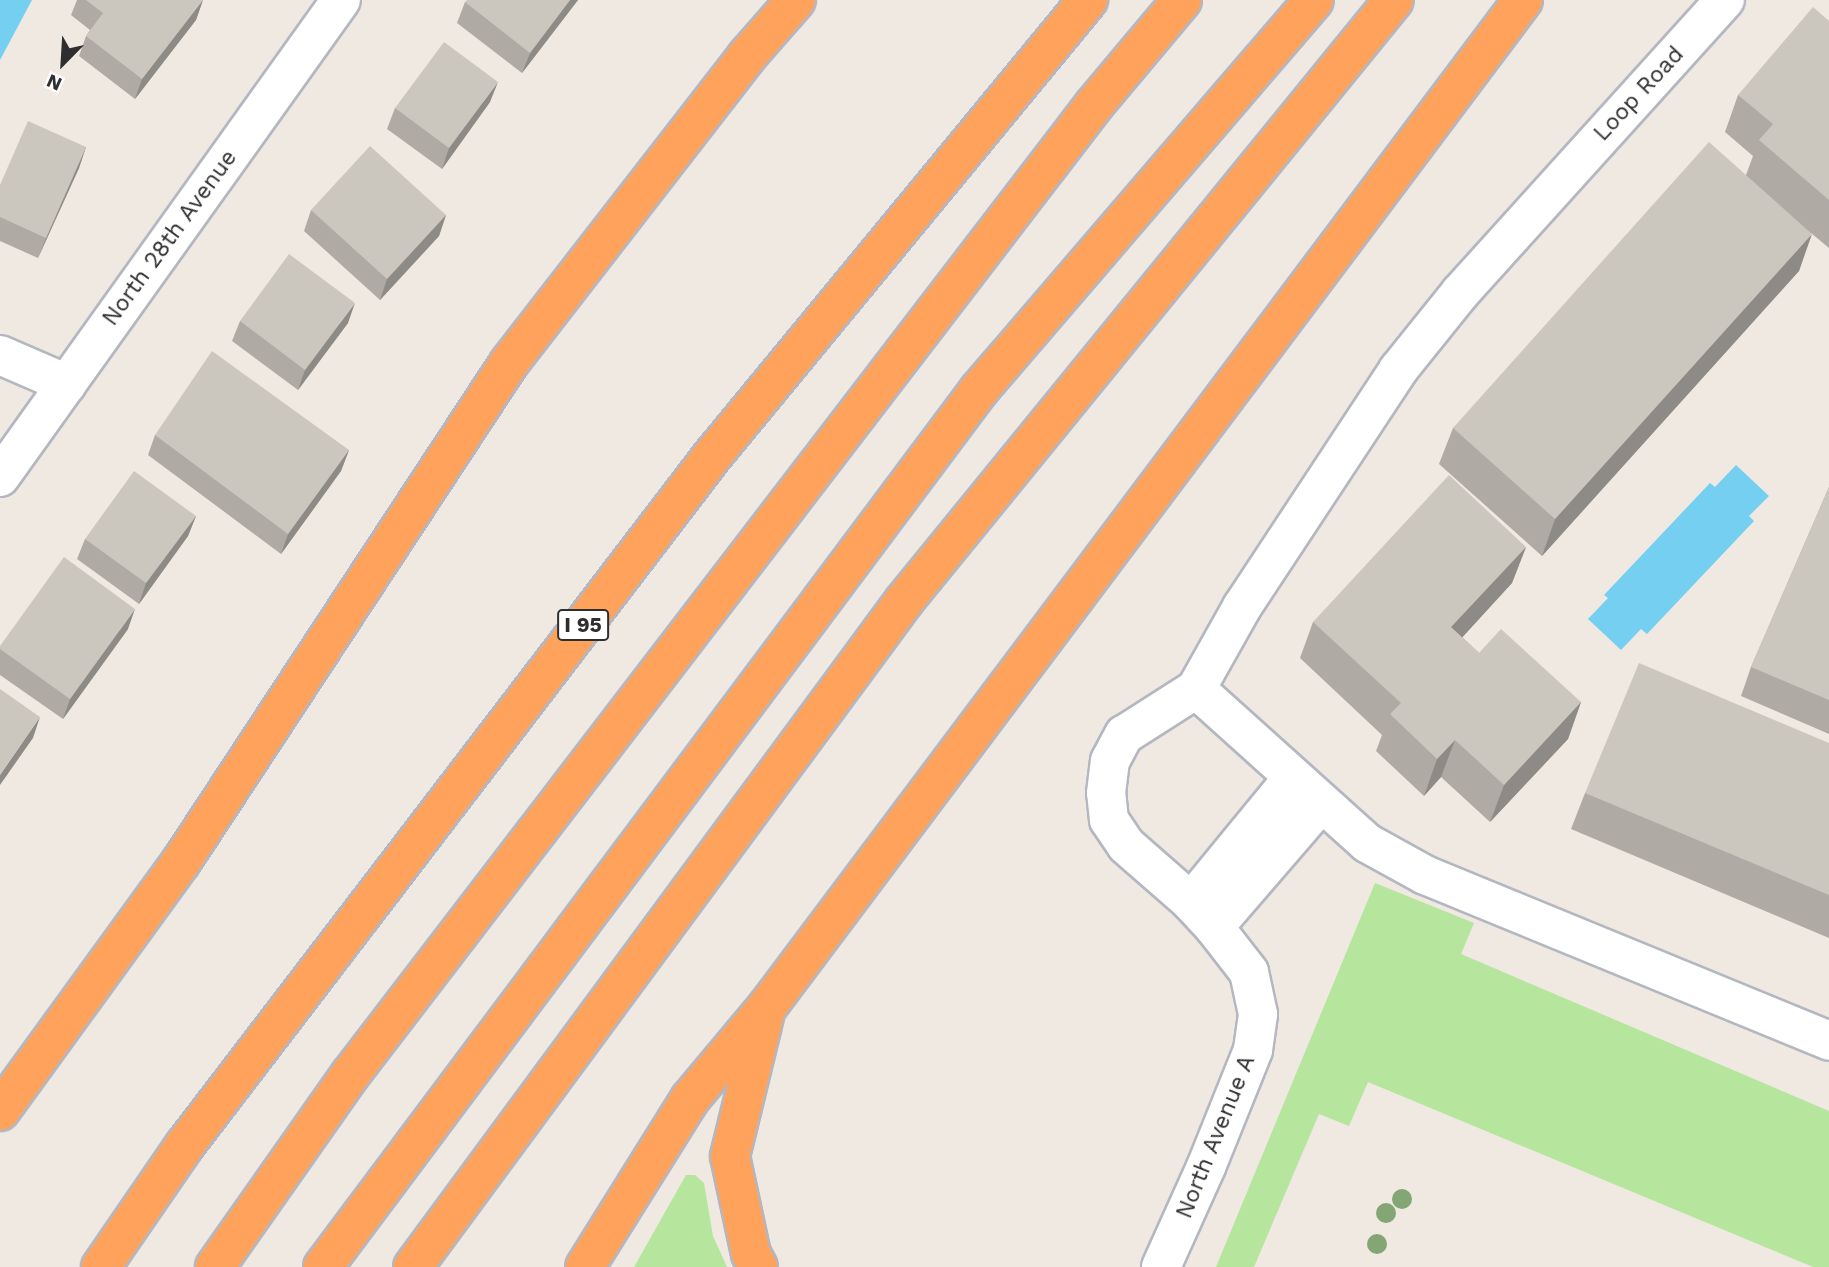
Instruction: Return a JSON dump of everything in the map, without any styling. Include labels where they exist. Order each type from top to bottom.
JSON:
[{"type":"highway","points":[[0,1111],[181,862],[509,363],[747,56],[796,0]]},
{"type":"highway","name":"I 95","points":[[101,1267],[185,1145],[713,455],[1088,0]]},
{"type":"highway","points":[[215,1267],[350,1075],[1094,105],[1182,0]]},
{"type":"highway","points":[[323,1267],[979,390],[1314,0]]},
{"type":"highway","points":[[413,1267],[904,601],[1394,0]]},
{"type":"highway","points":[[584,1267],[690,1099],[767,1007],[1523,0]]},
{"type":"highway","points":[[758,1267],[751,1254],[730,1156],[767,1007]]},
{"type":"street","name":"North 28th Avenue","points":[[0,477],[341,0]]},
{"type":"street","name":"Loop Road","points":[[1196,689],[1242,607],[1398,370],[1460,293],[1553,187],[1725,0]]},
{"type":"street","points":[[0,355],[67,384]]},
{"type":"street","points":[[1196,689],[1367,843],[1426,875],[1829,1041]]},
{"type":"street","name":"North Avenue A","points":[[1162,1267],[1252,1050],[1258,1014],[1249,972],[1202,914],[1126,845],[1108,820],[1106,793],[1111,761],[1124,735],[1196,689]]},
{"type":"street","points":[[1202,914],[1293,778]]},
{"type":"street","points":[[1202,914],[1321,803]]},
{"type":"green space","points":[[1375,883],[1474,923],[1461,954],[1829,1111],[1829,1267],[1813,1267],[1368,1082],[1349,1126],[1319,1114],[1254,1267],[1216,1267]]},
{"type":"green space","points":[[686,1175],[695,1175],[704,1183],[713,1236],[727,1267],[634,1267]]},
{"type":"water","points":[[0,0],[32,0],[0,60]]},
{"type":"water","points":[[1736,465],[1769,496],[1749,516],[1754,521],[1647,634],[1641,629],[1621,650],[1588,619],[1608,598],[1604,595],[1710,483],[1715,487]]},
{"type":"building","points":[[86,0],[203,0],[142,79],[86,36],[103,13]]},
{"type":"building","points":[[570,0],[530,53],[465,2]]},
{"type":"building","points":[[1813,7],[1829,21],[1829,200],[1759,140],[1773,124],[1738,95]]},
{"type":"building","points":[[444,42],[498,82],[449,148],[395,108]]},
{"type":"building","points":[[28,121],[86,147],[46,238],[0,217],[0,185]]},
{"type":"building","points":[[1709,142],[1812,234],[1555,519],[1453,428]]},
{"type":"building","points":[[370,146],[446,215],[387,279],[311,210]]},
{"type":"building","points":[[289,254],[355,303],[305,370],[240,321]]},
{"type":"building","points":[[212,351],[349,450],[288,534],[155,435]]},
{"type":"building","points":[[134,471],[196,516],[146,583],[85,539]]},
{"type":"building","points":[[1449,475],[1526,547],[1451,627],[1479,653],[1501,629],[1581,702],[1504,785],[1455,740],[1437,759],[1390,714],[1401,703],[1313,622]]},
{"type":"building","points":[[1829,487],[1829,700],[1751,667]]},
{"type":"building","points":[[64,557],[135,609],[70,699],[0,649]]},
{"type":"building","points":[[1639,663],[1829,743],[1829,895],[1585,793]]},
{"type":"building","points":[[0,689],[40,717],[0,775]]}]
